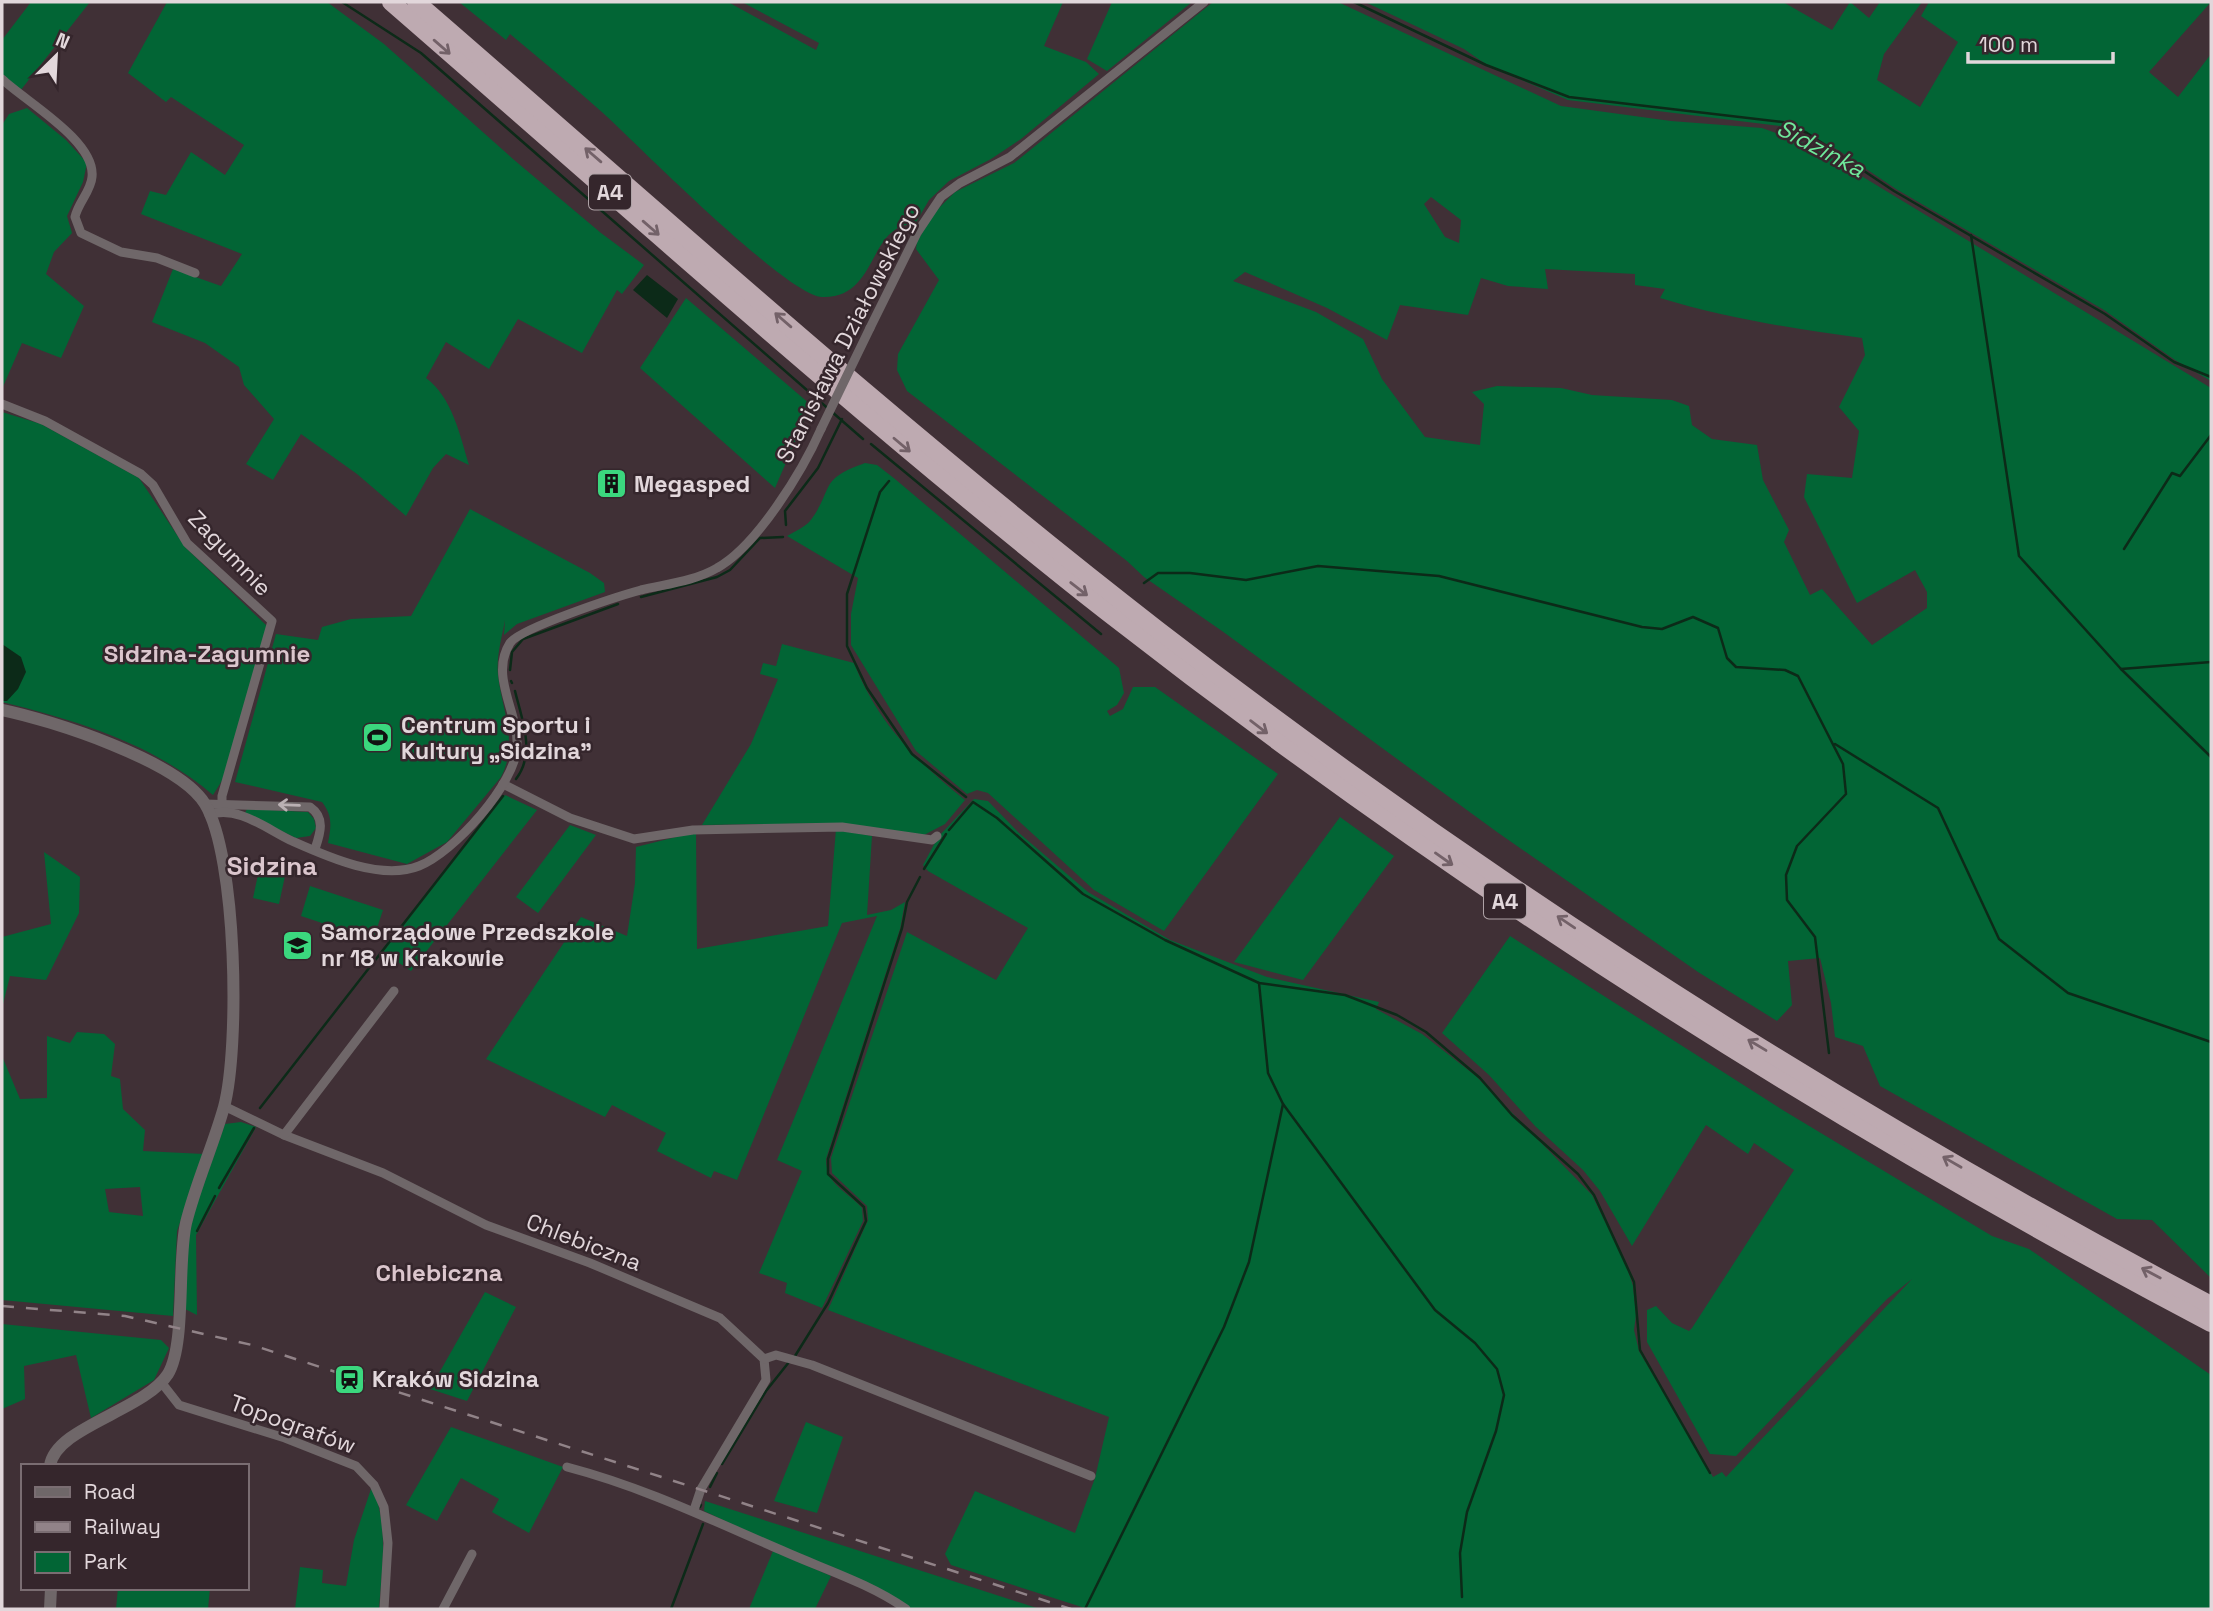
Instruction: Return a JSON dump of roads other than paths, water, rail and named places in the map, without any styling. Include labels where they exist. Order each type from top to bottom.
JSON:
[{"type":"highway","name":"A4","points":[[391,2],[976,507],[1278,741],[1508,903],[1722,1043],[1979,1197],[2211,1323]]},
{"type":"highway","name":"A4","points":[[416,2],[937,452],[1101,585],[1288,728],[1498,876],[1729,1028],[1976,1176],[2211,1305]]},
{"type":"street","name":"Stanisława Działowskiego","points":[[214,808],[241,816],[315,849],[382,871],[419,866],[448,848],[503,784],[514,764],[517,747],[515,719],[503,676],[505,655],[513,639],[527,630],[619,597],[702,576],[725,563],[779,501],[808,457],[917,233],[941,197],[960,183],[1010,157],[1204,2]]},
{"type":"street","points":[[2,79],[72,135],[92,164],[92,182],[75,217],[81,233],[121,252],[156,258],[195,273]]},
{"type":"street","name":"Zagumnie","points":[[2,404],[45,421],[141,474],[153,485],[187,542],[272,621],[214,808]]},
{"type":"street","points":[[2,710],[143,758],[183,781],[214,808],[229,931],[232,1049],[224,1106],[182,1242],[176,1348],[168,1373],[161,1382],[128,1408],[62,1444],[52,1464]]},
{"type":"street","points":[[503,784],[570,818],[634,839],[693,830],[842,827],[932,840],[937,836]]},
{"type":"street","points":[[214,808],[310,807],[318,815],[321,824],[315,849]]},
{"type":"street","points":[[284,1135],[394,990]]},
{"type":"street","name":"Chlebiczna","points":[[224,1106],[284,1135],[383,1173],[486,1225],[590,1263],[720,1318],[764,1359]]},
{"type":"street","points":[[694,1510],[701,1489],[762,1390],[766,1380],[764,1359],[776,1355],[812,1365],[1091,1476]]},
{"type":"street","name":"Topografów","points":[[161,1382],[179,1405],[285,1438],[356,1466],[374,1485],[384,1507],[388,1543],[384,1609]]},
{"type":"street","points":[[567,1467],[629,1484],[694,1510],[873,1590],[906,1609]]},
{"type":"street","points":[[443,1609],[472,1555]]},
{"type":"street","points":[[50,1609],[51,1590]]},
{"type":"waterway","points":[[342,2],[421,53],[863,439]]},
{"type":"waterway","name":"Sidzinka","points":[[1354,2],[1486,65],[1569,97],[1783,122],[1807,133],[1894,191],[2105,314],[2174,362],[2211,377]]},
{"type":"waterway","points":[[1971,235],[2019,556],[2121,669],[2211,757]]},
{"type":"waterway","points":[[786,525],[785,511],[818,468],[842,419]]},
{"type":"waterway","points":[[2124,549],[2172,473],[2180,476],[2211,435]]},
{"type":"waterway","points":[[871,444],[1101,634]]},
{"type":"waterway","points":[[889,481],[880,492],[847,594],[847,646],[867,688],[912,754],[966,797]]},
{"type":"waterway","points":[[641,597],[717,577],[730,570],[760,538],[783,537]]},
{"type":"waterway","points":[[1144,583],[1158,573],[1190,573],[1246,580],[1318,566],[1439,576],[1642,627],[1662,629],[1693,617],[1718,628],[1727,658],[1736,667],[1785,670],[1798,676],[1843,764],[1846,794],[1797,846],[1786,875],[1787,900],[1815,937],[1829,1053]]},
{"type":"waterway","points":[[510,670],[512,652],[523,639],[618,604]]},
{"type":"waterway","points":[[2121,669],[2211,662]]},
{"type":"waterway","points":[[515,691],[526,736],[525,758],[516,779]]},
{"type":"waterway","points":[[1835,744],[1938,808],[1999,939],[2068,993],[2211,1042]]},
{"type":"waterway","points":[[260,1108],[503,796]]},
{"type":"waterway","points":[[949,830],[973,802],[997,818],[1083,894],[1165,940],[1259,983],[1345,995],[1397,1015],[1426,1032],[1480,1078],[1512,1115],[1578,1174],[1594,1195],[1634,1282],[1640,1350],[1710,1473]]},
{"type":"waterway","points":[[924,869],[946,834]]},
{"type":"waterway","points":[[795,1356],[828,1303],[866,1221],[864,1207],[828,1174],[828,1159],[902,928],[907,902],[920,877]]},
{"type":"waterway","points":[[1259,983],[1268,1073],[1283,1104],[1435,1310],[1475,1343],[1497,1369],[1504,1395],[1496,1431],[1467,1512],[1460,1553],[1462,1597]]},
{"type":"waterway","points":[[1085,1609],[1224,1327],[1249,1262],[1283,1104]]},
{"type":"waterway","points":[[219,1188],[254,1128]]},
{"type":"waterway","points":[[197,1231],[215,1196]]},
{"type":"waterway","points":[[722,1464],[766,1391],[789,1362]]},
{"type":"waterway","points":[[710,1487],[717,1473]]},
{"type":"waterway","points":[[671,1609],[703,1524]]},
{"type":"railway","points":[[2,1306],[125,1316],[252,1345],[1071,1609]]},
{"type":"place","name":"Megasped","points":[[611,484]]},
{"type":"place","name":"Centrum Sportu i Kultury „Sidzina”","points":[[378,738]]},
{"type":"place","name":"Samorządowe Przedszkole nr 18 w Krakowie","points":[[298,945]]},
{"type":"place","name":"Kraków Sidzina","points":[[349,1379]]},
{"type":"district","name":"Sidzina-Zagumnie","points":[[207,653]]},
{"type":"district","name":"Sidzina","points":[[272,866]]},
{"type":"district","name":"Chlebiczna","points":[[439,1272]]}]
